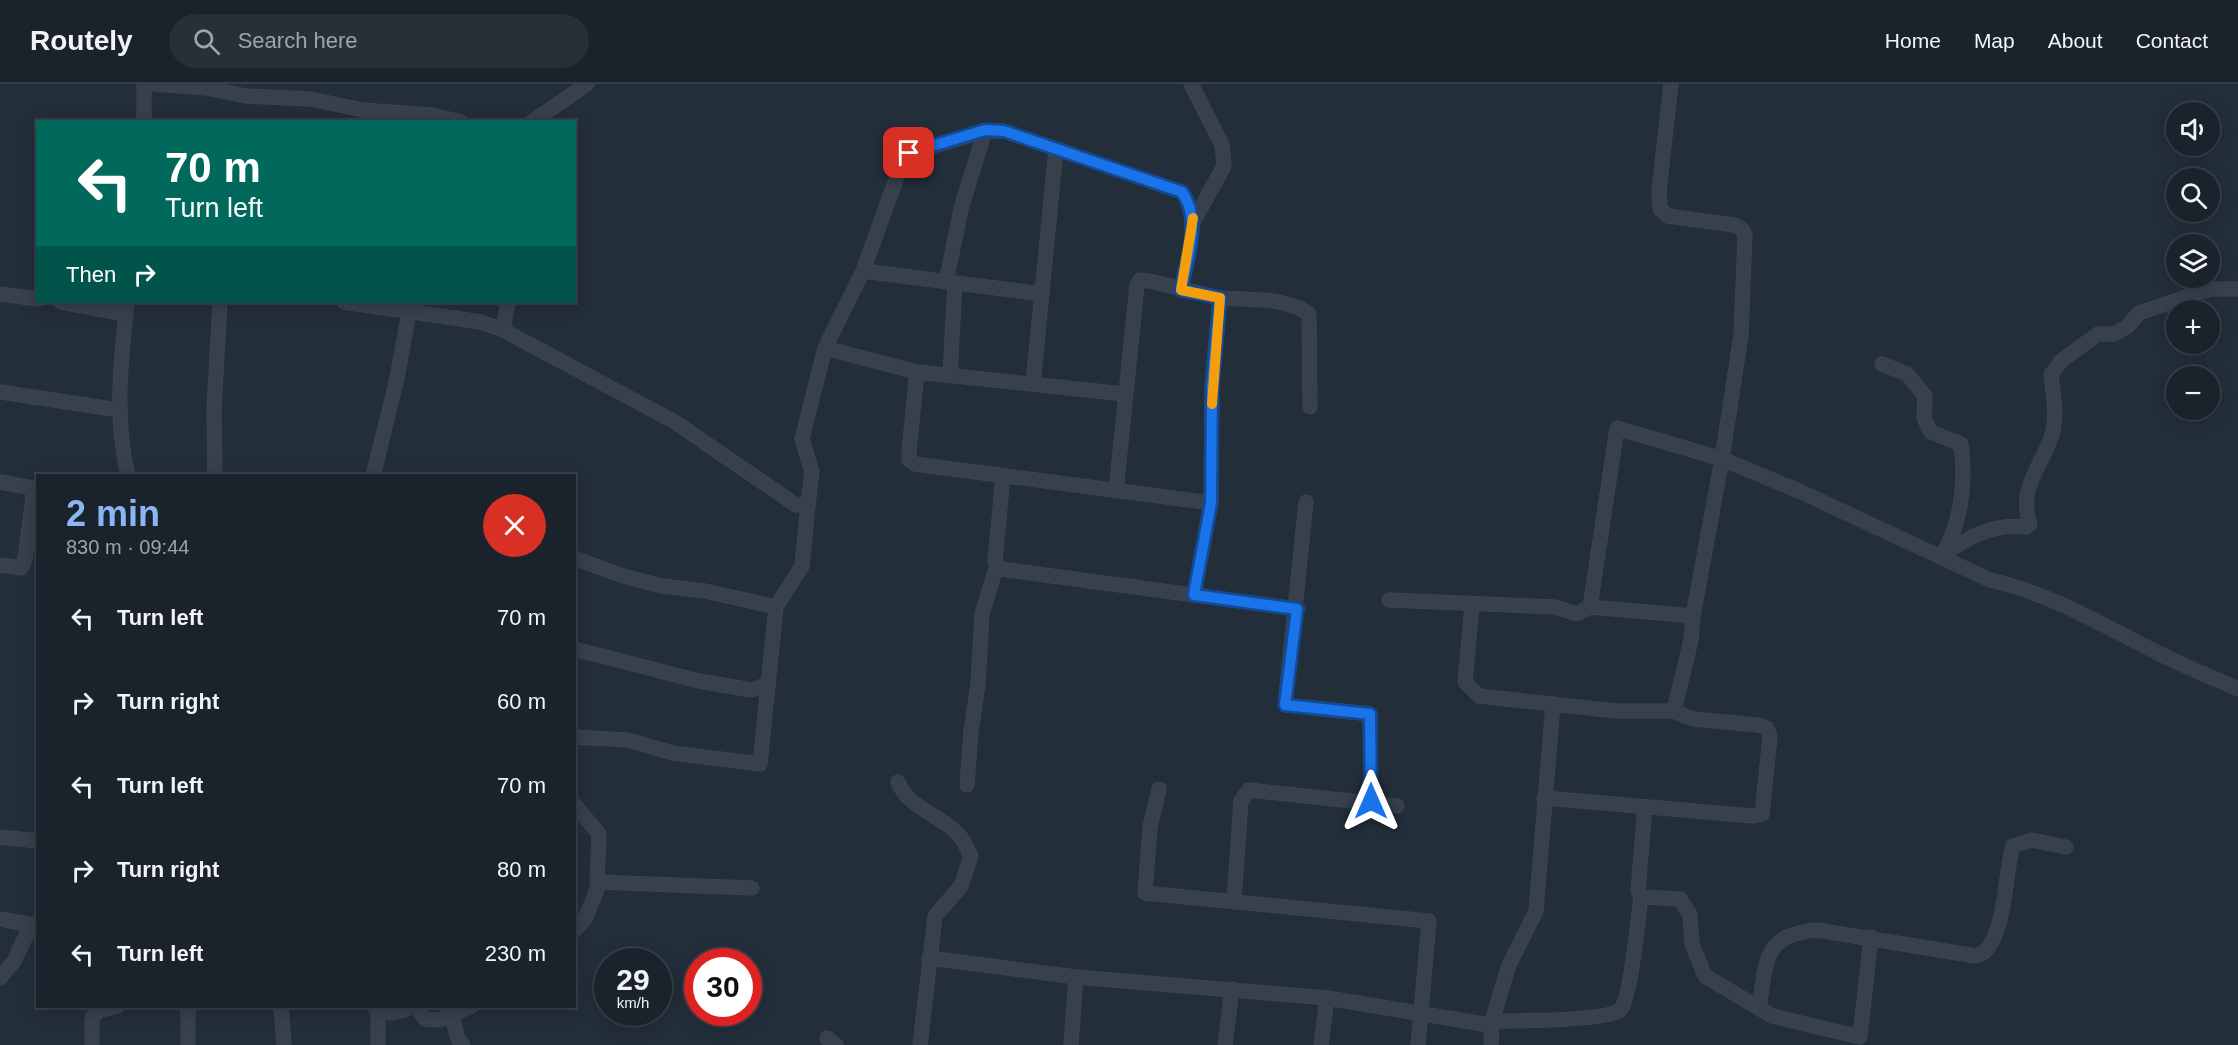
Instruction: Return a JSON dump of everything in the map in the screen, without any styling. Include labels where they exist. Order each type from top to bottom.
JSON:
[{"type":"street","points":[[144,84],[144,120]]},
{"type":"street","points":[[155,84],[206,88],[246,96],[311,99],[362,110],[432,115],[453,120]]},
{"type":"street","points":[[535,120],[587,84]]},
{"type":"street","points":[[1191,84],[1222,145],[1224,166],[1193,222]]},
{"type":"street","points":[[1671,84],[1659,191],[1660,209],[1668,216],[1734,225],[1742,229],[1745,235],[1741,335],[1722,459],[1693,616],[1691,640],[1674,711]]},
{"type":"street","points":[[576,737],[627,740],[673,753],[760,764],[776,607],[802,566],[812,472],[802,439],[825,348],[862,271],[903,160],[909,153],[932,144],[985,130],[1004,131],[1182,192],[1191,206],[1193,222],[1181,290]]},
{"type":"street","points":[[950,375],[950,282],[957,224],[985,130]]},
{"type":"street","points":[[1033,384],[1056,149]]},
{"type":"street","points":[[862,271],[1042,294]]},
{"type":"street","points":[[1116,491],[1137,285],[1140,280],[1220,298],[1281,303],[1299,307],[1309,315],[1310,407]]},
{"type":"street","points":[[1941,556],[1963,539],[2016,526],[2026,527],[2030,524],[2025,497],[2053,429],[2055,405],[2051,375],[2061,361],[2098,334],[2114,334],[2127,327],[2139,313],[2210,289],[2238,289]]},
{"type":"street","points":[[0,294],[36,299]]},
{"type":"street","points":[[1194,595],[1211,503],[1212,386],[1220,298]]},
{"type":"street","points":[[73,303],[126,308],[121,337],[119,410],[128,474]]},
{"type":"street","points":[[215,474],[214,409],[219,303]]},
{"type":"street","points":[[360,303],[410,306],[481,322],[503,330],[675,422],[796,505],[808,505]]},
{"type":"street","points":[[503,330],[508,303]]},
{"type":"street","points":[[373,474],[396,383],[410,306]]},
{"type":"street","points":[[825,348],[917,372],[1125,394]]},
{"type":"street","points":[[1882,364],[1907,374],[1925,396],[1924,418],[1931,432],[1960,444],[1961,501],[1953,534],[1941,556]]},
{"type":"street","points":[[917,372],[909,460],[929,467],[1211,503]]},
{"type":"street","points":[[0,392],[119,410]]},
{"type":"street","points":[[1590,607],[1617,428],[1722,459],[1990,580],[2013,586],[2098,622],[2238,689]]},
{"type":"street","points":[[967,785],[970,730],[978,684],[982,614],[997,565],[1003,476]]},
{"type":"street","points":[[0,482],[36,488],[25,560],[21,568],[0,565]]},
{"type":"street","points":[[1306,502],[1297,609],[1285,705],[1370,714],[1371,801]]},
{"type":"street","points":[[576,559],[620,575],[662,586],[705,591],[776,607]]},
{"type":"street","points":[[997,565],[1003,571],[1297,609]]},
{"type":"street","points":[[1389,600],[1556,607],[1576,614],[1590,607],[1693,616]]},
{"type":"street","points":[[1472,605],[1465,682],[1479,696],[1616,711],[1674,711],[1693,719],[1758,725],[1767,728],[1770,737],[1762,814],[1753,816],[1544,798]]},
{"type":"street","points":[[576,650],[699,681],[751,690],[768,684]]},
{"type":"street","points":[[1491,1045],[1492,1021],[1509,965],[1536,911],[1553,704]]},
{"type":"street","points":[[898,782],[903,795],[940,818],[961,836],[971,856],[961,886],[934,916],[920,1045]]},
{"type":"street","points":[[1159,789],[1150,827],[1145,893],[1190,900],[1234,900],[1429,921],[1418,1045]]},
{"type":"street","points":[[1234,900],[1241,801],[1249,790],[1371,801],[1397,806]]},
{"type":"street","points":[[576,806],[599,834],[597,882],[752,888]]},
{"type":"street","points":[[929,957],[1076,977],[1327,998],[1484,1024],[1492,1021],[1596,1017],[1617,1013],[1622,1009],[1628,990],[1641,897],[1638,891],[1645,807]]},
{"type":"street","points":[[0,837],[36,841]]},
{"type":"street","points":[[1758,1008],[1768,958],[1777,941],[1794,932],[1816,930],[1871,937],[1976,956],[1985,952],[2003,913],[2007,868],[2013,846],[2031,840],[2066,847]]},
{"type":"street","points":[[576,929],[585,919],[600,882]]},
{"type":"street","points":[[1641,897],[1680,899],[1690,915],[1692,944],[1705,976],[1772,1016],[1859,1041],[1871,937]]},
{"type":"street","points":[[0,919],[34,925],[14,961],[0,978]]},
{"type":"street","points":[[1071,1045],[1076,977]]},
{"type":"street","points":[[1225,1045],[1232,989]]},
{"type":"street","points":[[1321,1045],[1327,998]]},
{"type":"street","points":[[92,1045],[92,1018],[98,1011],[110,1008]]},
{"type":"street","points":[[188,1008],[188,1045]]},
{"type":"street","points":[[281,1008],[284,1045]]},
{"type":"street","points":[[378,1045],[376,1009],[400,1013],[410,1008]]},
{"type":"street","points":[[416,1008],[425,1018],[439,1020],[468,1008]]},
{"type":"street","points":[[452,1016],[458,1039],[463,1045]]},
{"type":"slow traffic","points":[[1193,218],[1181,290],[1202,292],[1220,298],[1212,404]]},
{"type":"route","points":[[909,153],[932,144],[985,130],[1004,131],[1182,192],[1191,206],[1193,222],[1181,290],[1202,292],[1220,298],[1212,386],[1211,503],[1194,595],[1297,609],[1285,705],[1370,714],[1371,801]]}]
